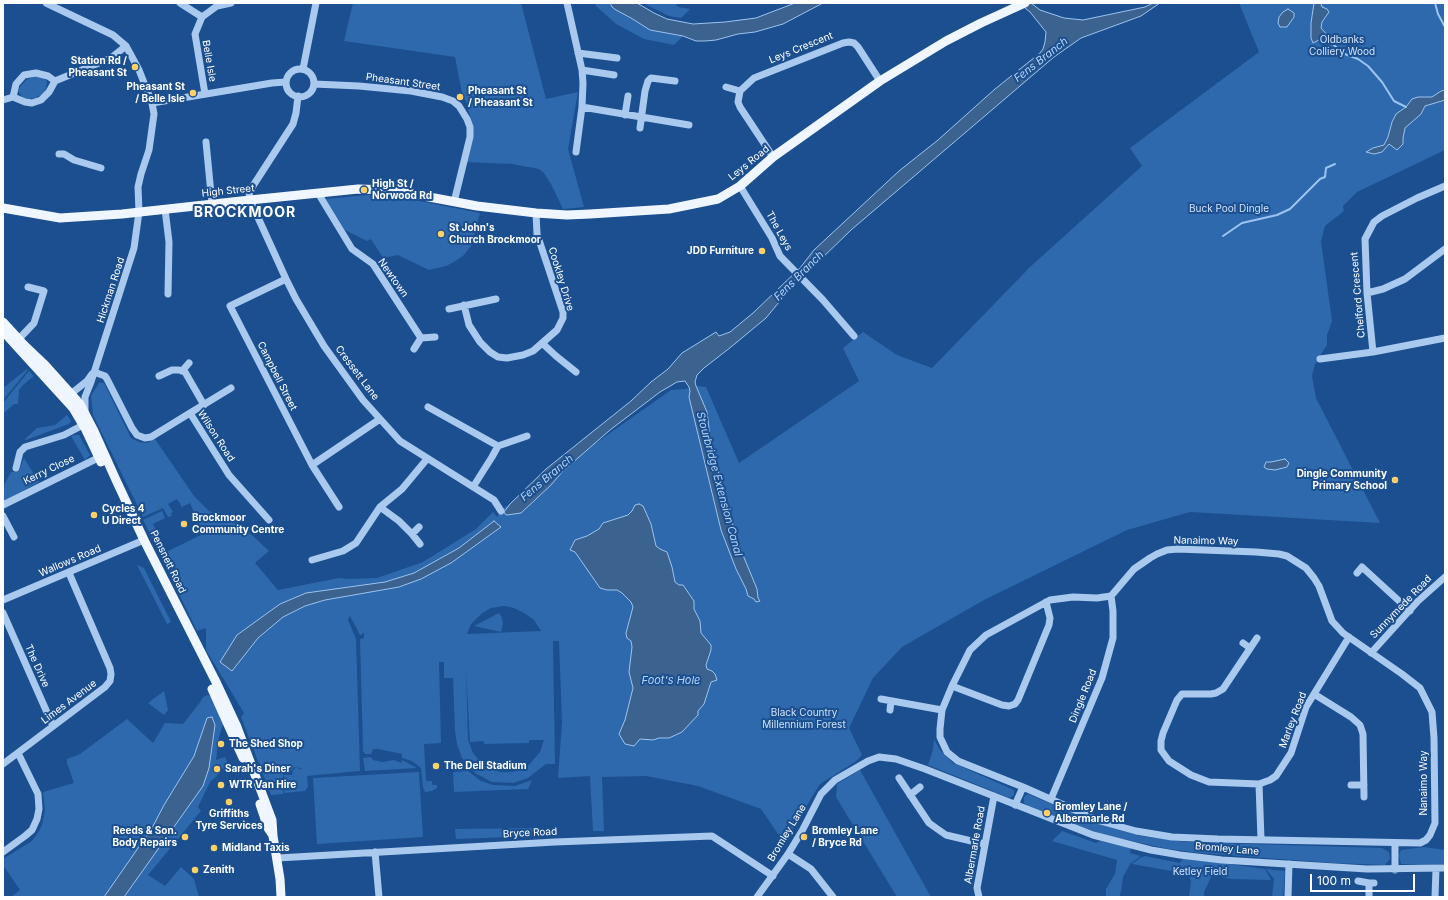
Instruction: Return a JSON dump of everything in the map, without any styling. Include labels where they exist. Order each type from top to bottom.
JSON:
[{"type":"main road","name":"Leys Road","points":[[454,202],[488,208],[536,213],[585,214],[669,209],[718,199],[740,186],[773,157],[880,81],[946,41],[1022,4]]},
{"type":"main road","name":"High Street","points":[[3,208],[60,218],[139,212],[358,189],[392,190],[454,202]]},
{"type":"main road","name":"Pensnett Road","points":[[3,322],[17,342],[61,396],[87,425],[142,541],[237,727],[272,820],[273,836],[278,858],[281,897]]},
{"type":"main road","name":"Pensnett Road","points":[[3,331],[17,342],[80,404],[86,416],[87,425]]},
{"type":"main road","name":"Pensnett Road","points":[[102,456],[133,516],[142,541]]},
{"type":"street","points":[[3,100],[13,97],[32,103],[41,100],[49,92],[55,80],[111,58],[126,46],[114,35],[46,3]]},
{"type":"street","points":[[180,3],[202,17],[218,6],[231,3]]},
{"type":"street","points":[[302,69],[315,3]]},
{"type":"street","points":[[567,3],[582,70],[581,145],[576,152]]},
{"type":"street","name":"Belle Isle","points":[[202,17],[195,34],[205,94]]},
{"type":"street","name":"Leys Crescent","points":[[740,91],[754,78],[843,42],[854,43],[858,47],[880,81]]},
{"type":"street","name":"Hickman Road","points":[[86,416],[84,404],[87,391],[134,248],[139,212],[138,187],[151,143],[154,114],[152,103],[139,70],[126,46]]},
{"type":"street","points":[[578,53],[617,58]]},
{"type":"street","points":[[302,69],[312,76],[314,84],[312,90],[308,94],[298,96],[289,92],[286,82],[291,72],[302,69]]},
{"type":"street","points":[[582,70],[614,75]]},
{"type":"street","points":[[13,97],[16,84],[24,75],[36,73],[48,76],[55,80]]},
{"type":"street","points":[[640,128],[644,91],[648,80],[651,78],[675,81]]},
{"type":"street","points":[[152,103],[286,82]]},
{"type":"street","name":"Pheasant Street","points":[[314,84],[359,86],[411,91],[442,97],[453,101],[459,106],[470,127],[470,137],[454,202]]},
{"type":"street","points":[[726,87],[740,91],[738,102],[740,107],[773,157]]},
{"type":"street","points":[[250,200],[249,192],[293,124],[298,96]]},
{"type":"street","points":[[625,115],[628,96]]},
{"type":"street","points":[[582,107],[689,125]]},
{"type":"street","points":[[206,142],[212,204]]},
{"type":"street","points":[[59,154],[64,154],[74,160],[101,168]]},
{"type":"street","name":"The Leys","points":[[740,186],[772,238],[780,256],[791,269],[823,300],[854,336]]},
{"type":"street","name":"Chelford Crescent","points":[[1373,352],[1364,244],[1368,231],[1374,222],[1389,211],[1445,186]]},
{"type":"street","name":"Newtown","points":[[318,193],[352,249],[373,264],[421,338]]},
{"type":"street","name":"Cressett Lane","points":[[250,200],[296,299],[324,346],[363,400],[400,441],[494,500],[501,511]]},
{"type":"street","points":[[165,209],[169,242],[168,294]]},
{"type":"street","name":"Cookley Drive","points":[[464,306],[469,325],[480,342],[490,352],[498,356],[507,358],[523,355],[533,350],[557,330],[563,318],[563,312],[537,234],[536,213]]},
{"type":"street","points":[[1367,293],[1383,289],[1405,279],[1445,249]]},
{"type":"street","name":"Campbell Street","points":[[286,279],[230,306],[312,465],[339,507]]},
{"type":"street","points":[[17,342],[34,323],[44,291],[28,287]]},
{"type":"street","points":[[449,309],[496,299]]},
{"type":"street","points":[[414,349],[421,338],[435,337]]},
{"type":"street","points":[[1320,359],[1373,352],[1445,338]]},
{"type":"street","points":[[542,343],[576,372]]},
{"type":"street","points":[[182,371],[190,363]]},
{"type":"street","points":[[159,376],[172,370],[185,372],[204,405]]},
{"type":"street","name":"Hickman Road","points":[[72,397],[72,393],[88,381],[94,372]]},
{"type":"street","name":"Wilson Road","points":[[94,372],[104,376],[107,379],[137,435],[145,438],[151,437],[190,413],[229,475],[269,520]]},
{"type":"street","points":[[60,383],[71,387],[81,385]]},
{"type":"street","points":[[190,413],[231,388]]},
{"type":"street","points":[[61,396],[83,396],[87,391]]},
{"type":"street","points":[[72,397],[73,408]]},
{"type":"street","points":[[428,407],[498,446]]},
{"type":"street","points":[[312,465],[380,419]]},
{"type":"street","points":[[16,468],[20,452],[25,447],[87,425]]},
{"type":"street","points":[[474,487],[498,446],[527,436]]},
{"type":"street","name":"Kerry Close","points":[[3,505],[102,456]]},
{"type":"street","points":[[312,560],[343,552],[356,543],[380,507],[402,490],[427,458]]},
{"type":"street","points":[[380,507],[399,521],[420,544]]},
{"type":"street","points":[[3,516],[14,537]]},
{"type":"street","points":[[412,534],[419,527]]},
{"type":"street","name":"Wallows Road","points":[[3,600],[142,541]]},
{"type":"street","name":"Nanaimo Way","points":[[1111,596],[1134,569],[1150,558],[1167,550],[1178,549],[1279,554],[1287,556],[1306,568],[1319,586],[1332,620],[1343,633],[1420,688],[1430,708],[1434,725],[1433,829],[1426,840],[1420,843],[1396,843]]},
{"type":"street","points":[[1367,562],[1360,570],[1410,610]]},
{"type":"street","name":"Limes Avenue","points":[[3,764],[105,687],[110,681],[110,668],[69,573]]},
{"type":"street","name":"Sunnymede Road","points":[[1371,652],[1410,610],[1445,577]]},
{"type":"street","points":[[1015,805],[1023,787],[958,761],[947,752],[940,737],[940,729],[942,710],[952,686],[970,650],[986,635],[1050,600],[1073,597],[1098,598],[1111,596]]},
{"type":"street","name":"Dingle Road","points":[[1051,799],[1102,678],[1113,638],[1113,612],[1111,596]]},
{"type":"street","points":[[952,686],[1002,705],[1010,706],[1014,704],[1018,700],[1049,625],[1050,618],[1046,602]]},
{"type":"street","name":"The Drive","points":[[3,614],[53,726]]},
{"type":"street","name":"Marley Road","points":[[1257,638],[1223,689],[1216,693],[1182,694],[1163,732],[1160,741],[1161,750],[1169,761],[1191,776],[1209,782],[1259,784],[1276,776],[1286,763],[1291,753],[1306,707],[1349,637]]},
{"type":"street","points":[[1243,643],[1250,648]]},
{"type":"street","points":[[1314,694],[1351,716],[1360,725],[1363,734],[1364,797]]},
{"type":"street","points":[[881,699],[942,710]]},
{"type":"street","points":[[890,710],[891,701]]},
{"type":"street","points":[[3,852],[32,830],[40,809],[38,794],[18,753]]},
{"type":"street","name":"Bromley Lane","points":[[757,897],[788,854],[821,794],[835,780],[879,757],[896,759],[925,769],[1094,835],[1151,850],[1210,859],[1360,869],[1394,870],[1445,868]]},
{"type":"street","points":[[900,778],[929,823],[946,835],[984,844]]},
{"type":"street","points":[[1259,784],[1261,839]]},
{"type":"street","points":[[1351,785],[1364,785]]},
{"type":"street","points":[[910,795],[920,787]]},
{"type":"street","name":"Bromley Lane","points":[[1023,787],[1100,821],[1136,831],[1172,837],[1396,843]]},
{"type":"street","name":"Albermarle Road","points":[[979,897],[977,888],[994,796]]},
{"type":"street","name":"Bryce Road","points":[[278,858],[555,842],[712,836],[772,876]]},
{"type":"street","points":[[1394,870],[1396,843]]},
{"type":"street","points":[[375,852],[379,897]]},
{"type":"street","points":[[788,854],[811,869],[832,897]]},
{"type":"street","points":[[1288,897],[1289,864]]},
{"type":"street","points":[[1435,897],[1436,869]]},
{"type":"street","points":[[1358,881],[1371,883],[1368,897]]},
{"type":"green space","points":[[353,3],[521,3],[546,99],[578,92],[568,149],[584,207],[563,209],[551,184],[544,173],[539,169],[512,164],[465,162],[472,124],[466,101],[463,98],[455,57],[344,41]]},
{"type":"green space","points":[[595,3],[610,3],[616,10],[650,30],[683,36],[674,45],[644,39],[616,24],[596,6]]},
{"type":"green space","points":[[643,3],[675,3],[678,7],[690,9],[681,18],[669,16]]},
{"type":"green space","points":[[1239,3],[1445,3],[1445,150],[1357,192],[1343,206],[1344,211],[1325,226],[1321,241],[1332,321],[1327,335],[1327,345],[1321,354],[1320,359],[1315,364],[1312,376],[1316,398],[1380,523],[1190,512],[1127,530],[984,600],[902,647],[873,678],[849,728],[862,755],[855,762],[820,784],[784,843],[761,809],[698,786],[646,776],[602,777],[604,831],[593,831],[590,776],[558,778],[562,722],[559,641],[553,641],[555,764],[546,764],[528,778],[513,783],[492,782],[475,773],[462,758],[457,744],[455,731],[453,678],[444,678],[444,662],[439,662],[441,743],[424,744],[426,781],[432,781],[432,785],[437,785],[437,788],[432,791],[425,792],[421,768],[412,761],[402,758],[402,754],[378,749],[373,749],[371,754],[365,754],[363,751],[360,639],[364,638],[364,633],[360,635],[350,616],[348,620],[356,639],[360,771],[307,776],[308,786],[305,791],[284,793],[284,775],[292,775],[293,770],[296,767],[294,767],[291,771],[283,772],[283,794],[271,795],[241,717],[244,713],[206,650],[206,628],[197,631],[160,555],[203,534],[190,503],[182,507],[177,499],[168,504],[173,512],[171,513],[172,516],[168,517],[163,508],[143,517],[93,415],[91,396],[99,383],[104,383],[131,438],[139,442],[147,443],[155,439],[194,496],[209,511],[215,514],[215,511],[225,515],[253,536],[269,551],[255,563],[278,590],[339,578],[377,578],[423,562],[476,529],[493,512],[497,517],[501,510],[671,390],[696,388],[696,386],[706,387],[739,463],[859,381],[843,348],[863,332],[897,355],[932,368],[1030,267],[1142,166],[1130,148],[1259,52]],"holes":[[[504,606],[514,608],[524,613],[534,620],[541,631],[467,634],[471,624],[481,614],[491,608]],[[466,671],[470,742],[484,741],[484,744],[529,743],[529,740],[544,740],[540,752],[528,766],[513,772],[500,772],[482,764],[473,753],[468,740]]]},
{"type":"green space","points":[[36,76],[44,78],[47,81],[44,93],[35,98],[23,98],[18,91],[20,87],[26,80]]},
{"type":"green space","points":[[368,195],[399,197],[480,213],[471,246],[464,255],[454,262],[446,266],[429,270],[398,255],[383,258],[371,239],[367,241],[345,230],[326,199]]},
{"type":"green space","points":[[27,369],[27,371],[3,400],[3,388]]},
{"type":"green space","points":[[29,371],[34,376],[19,390],[18,404],[14,404],[4,413],[3,403]]},
{"type":"green space","points":[[67,415],[71,421],[69,424],[26,440],[25,439],[37,428],[55,425]]},
{"type":"green space","points":[[79,435],[90,455],[85,460],[71,436]]},
{"type":"green space","points":[[24,458],[39,482],[3,502],[3,487],[11,472],[19,471]]},
{"type":"green space","points":[[162,511],[165,518],[153,524],[163,544],[158,549],[143,520]]},
{"type":"green space","points":[[137,565],[144,568],[171,622],[167,624]]},
{"type":"green space","points":[[499,613],[503,624],[501,632],[474,626]]},
{"type":"green space","points":[[164,691],[168,710],[164,715],[148,703]]},
{"type":"green space","points":[[207,695],[211,696],[223,724],[219,737],[216,760],[225,757],[229,767],[224,770],[220,767],[221,765],[216,764],[214,770],[221,772],[210,782],[198,807],[201,811],[148,875],[165,886],[181,867],[194,879],[199,897],[11,897],[20,890],[3,865],[3,859],[32,841],[39,831],[42,825],[45,810],[43,792],[74,783],[67,759],[80,754],[127,719],[153,743],[165,723],[183,724],[203,697]]},
{"type":"green space","points":[[934,739],[940,750],[953,763],[1014,790],[1014,795],[1010,798],[928,765],[933,750]]},
{"type":"green space","points":[[371,757],[373,760],[382,762],[394,760],[401,763],[402,760],[417,768],[365,771],[363,758]]},
{"type":"green space","points":[[860,770],[931,897],[897,897],[836,797],[837,784]]},
{"type":"green space","points":[[468,771],[481,781],[493,785],[515,786],[532,780],[528,789],[454,792],[453,772]]},
{"type":"green space","points":[[419,772],[423,837],[317,844],[313,778]]},
{"type":"green space","points":[[1028,794],[1099,824],[1140,836],[1187,842],[1382,848],[1389,852],[1390,859],[1385,865],[1333,863],[1200,853],[1168,849],[1101,834],[1030,807],[1024,803],[1024,797]]},
{"type":"green space","points":[[535,828],[535,836],[456,839],[455,829]]},
{"type":"green space","points":[[1062,831],[1096,843],[1100,841],[1131,848],[1130,853],[1141,856],[1130,864],[1123,877],[1119,897],[1106,897],[1106,889],[1115,874],[1117,860],[1052,841]]},
{"type":"green space","points":[[1424,847],[1445,850],[1445,864],[1401,864],[1399,856],[1401,850]]},
{"type":"green space","name":"Ketley Field","points":[[1145,856],[1180,863],[1183,858],[1265,869],[1271,880],[1232,879],[1212,875],[1204,892],[1204,897],[1189,897],[1191,881],[1188,874],[1132,864]]},
{"type":"green space","points":[[1266,869],[1285,871],[1283,897],[1272,897],[1274,879]]},
{"type":"water","points":[[610,3],[637,3],[667,19],[693,24],[756,18],[795,3],[823,3],[783,24],[755,32],[738,34],[716,40],[696,41],[683,36],[650,30],[616,10]]},
{"type":"water","points":[[1019,3],[1031,3],[1040,10],[1064,18],[1083,20],[1145,7],[1153,3],[1160,3],[1141,16],[1081,38],[1054,57],[851,230],[816,264],[792,282],[780,301],[766,318],[697,375],[695,382],[707,412],[710,437],[723,491],[738,543],[757,589],[758,598],[760,601],[756,602],[748,596],[721,530],[689,397],[690,391],[685,381],[677,382],[660,392],[610,430],[563,471],[551,485],[521,513],[505,514],[504,512],[510,504],[546,469],[631,401],[651,382],[668,369],[682,353],[716,332],[719,336],[730,332],[753,313],[800,268],[814,250],[899,171],[938,140],[995,89],[1040,53],[1045,42],[1046,32],[1030,12]]},
{"type":"water","points":[[1314,3],[1321,3],[1322,7],[1327,9],[1329,12],[1322,22],[1321,28],[1328,36],[1325,43],[1319,40],[1313,43],[1311,38],[1311,23]]},
{"type":"water","points":[[1288,9],[1294,13],[1294,17],[1287,27],[1280,27],[1278,23],[1279,17]]},
{"type":"water","points":[[1445,90],[1445,100],[1425,106],[1421,114],[1405,128],[1403,144],[1397,150],[1389,144],[1382,152],[1374,154],[1366,152],[1384,145],[1396,114],[1406,107],[1412,99],[1418,97],[1432,97]]},
{"type":"water","points":[[1285,459],[1289,463],[1287,467],[1275,470],[1264,467],[1266,462]]},
{"type":"water","name":"Foot's Hole","points":[[639,504],[643,506],[651,524],[656,546],[667,552],[675,582],[679,585],[683,585],[694,601],[694,609],[700,621],[701,633],[711,645],[711,650],[706,665],[707,669],[715,674],[717,680],[711,682],[704,704],[698,711],[698,715],[682,732],[669,738],[659,738],[653,740],[640,739],[634,746],[625,744],[619,734],[625,720],[633,688],[629,672],[632,647],[631,641],[627,638],[626,633],[633,607],[631,602],[617,590],[600,588],[575,552],[570,550],[575,540],[587,536],[599,529],[603,523],[628,515],[635,505]]},
{"type":"water","points":[[494,521],[501,527],[451,563],[421,579],[399,587],[325,600],[305,606],[283,617],[258,638],[232,671],[220,662],[237,635],[280,604],[306,593],[385,582],[414,573],[459,548]]},
{"type":"water","points":[[212,717],[215,725],[209,768],[203,786],[124,897],[104,897],[152,828],[164,805],[194,756],[207,718]]},
{"type":"waterway","points":[[1435,3],[1438,14],[1445,27]]},
{"type":"waterway","points":[[1328,39],[1342,53],[1358,59],[1368,66],[1382,82],[1394,101],[1406,107]]},
{"type":"waterway","points":[[1223,236],[1242,223],[1277,215],[1290,209],[1320,179],[1325,177],[1326,168],[1335,164]]},
{"type":"place","name":"Station Rd / Pheasant St","points":[[135,67]]},
{"type":"place","name":"Pheasant St / Belle Isle","points":[[193,93]]},
{"type":"place","name":"Pheasant St / Pheasant St","points":[[460,97]]},
{"type":"place","name":"High St / Norwood Rd","points":[[364,190]]},
{"type":"place","name":"St John's Church Brockmoor","points":[[441,234]]},
{"type":"place","name":"JDD Furniture","points":[[762,251]]},
{"type":"place","name":"Dingle Community Primary School","points":[[1395,480]]},
{"type":"place","name":"Cycles 4 U Direct","points":[[94,515]]},
{"type":"place","name":"Brockmoor Community Centre","points":[[184,524]]},
{"type":"place","name":"The Shed Shop","points":[[221,744]]},
{"type":"place","name":"The Dell Stadium","points":[[436,766]]},
{"type":"place","name":"Sarah's Diner","points":[[217,769]]},
{"type":"place","name":"WTR Van Hire","points":[[221,785]]},
{"type":"place","name":"Griffiths Tyre Services","points":[[229,802]]},
{"type":"place","name":"Bromley Lane / Albermarle Rd","points":[[1047,813]]},
{"type":"place","name":"Reeds & Son. Body Repairs","points":[[185,837]]},
{"type":"place","name":"Bromley Lane / Bryce Rd","points":[[804,837]]},
{"type":"place","name":"Midland Taxis","points":[[214,848]]},
{"type":"place","name":"Zenith","points":[[195,870]]},
{"type":"district","name":"BROCKMOOR","points":[[245,213]]},
{"type":"park label","name":"Oldbanks Colliery Wood","points":[[1342,46]]},
{"type":"park label","name":"Buck Pool Dingle","points":[[1229,209]]},
{"type":"park label","name":"Black Country Millennium Forest","points":[[804,718]]},
{"type":"water label","name":"Fens Branch","points":[[1041,60]]},
{"type":"water label","name":"Fens Branch","points":[[799,276]]},
{"type":"water label","name":"Fens Branch","points":[[547,478]]},
{"type":"water label","name":"Stourbridge Extension Canal","points":[[719,484]]}]
